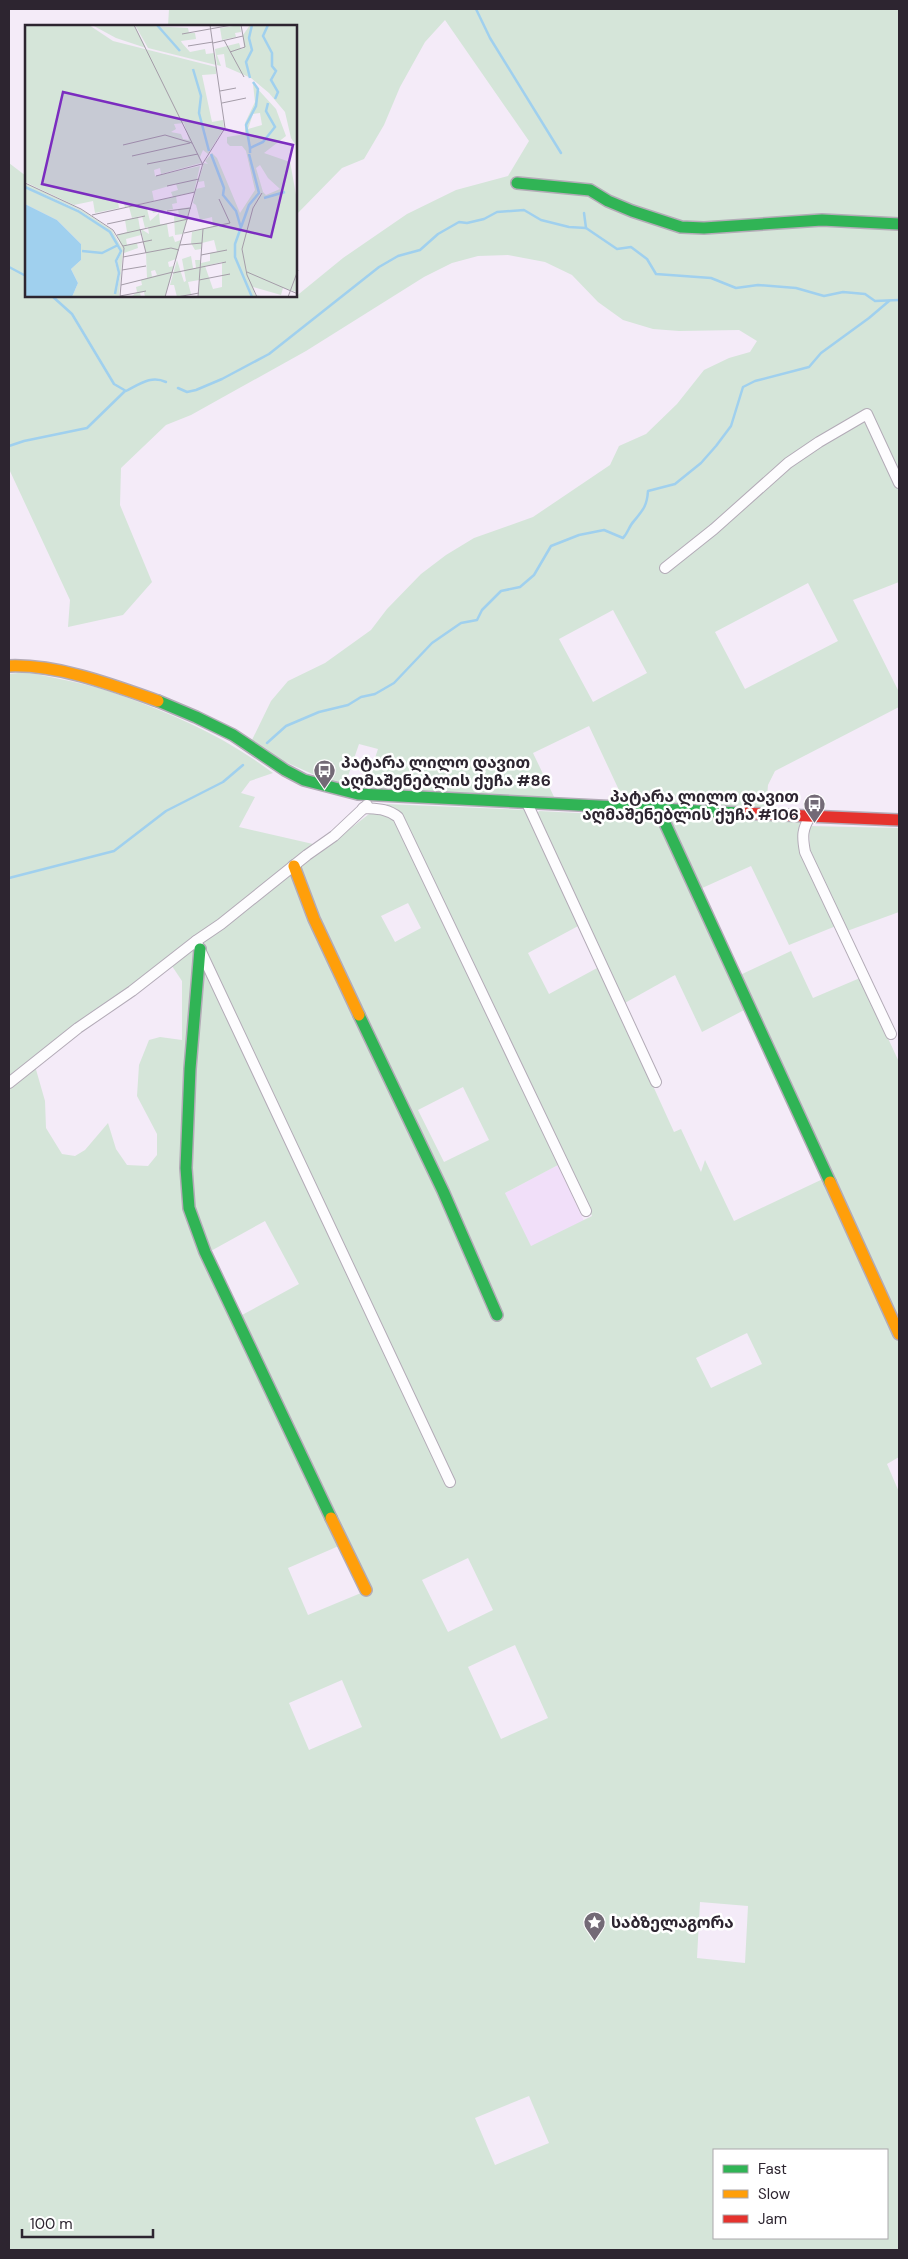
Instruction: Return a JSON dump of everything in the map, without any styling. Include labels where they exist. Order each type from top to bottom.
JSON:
[{"type":"street","points":[[517,183],[590,190],[608,201],[632,211],[681,227],[704,228],[822,220],[899,224]]},
{"type":"street","points":[[665,568],[714,529],[788,463],[819,442],[867,414],[899,483]]},
{"type":"street","points":[[9,666],[21,665],[48,669],[146,696],[192,714],[234,736],[266,758],[304,780],[344,792],[527,803],[899,820]]},
{"type":"street","points":[[9,1083],[78,1028],[198,945],[221,924],[334,836],[379,795]]},
{"type":"street","points":[[527,803],[656,1082]]},
{"type":"street","points":[[363,808],[391,811],[398,817],[586,1210]]},
{"type":"street","points":[[658,808],[899,1334]]},
{"type":"street","points":[[811,815],[803,827],[802,838],[806,852],[891,1034]]},
{"type":"street","points":[[294,866],[314,919],[443,1191],[497,1315]]},
{"type":"street","points":[[198,945],[450,1482]]},
{"type":"street","points":[[198,945],[186,1168],[189,1208],[205,1252],[366,1590]]},
{"type":"shaded area","points":[[558,1165],[584,1221],[531,1247],[505,1193]]},
{"type":"green space","points":[[169,9],[899,9],[899,582],[853,600],[899,692],[899,707],[775,771],[768,785],[766,808],[625,803],[589,726],[533,753],[556,801],[364,791],[378,749],[359,744],[344,788],[281,760],[252,740],[271,701],[288,681],[325,663],[371,630],[387,609],[421,574],[446,555],[474,538],[533,517],[610,465],[619,446],[646,434],[677,404],[704,370],[729,358],[750,352],[757,341],[739,330],[679,331],[653,329],[623,320],[598,302],[572,275],[545,262],[508,255],[478,256],[452,263],[424,277],[306,351],[191,415],[166,425],[121,468],[120,505],[152,582],[123,615],[68,627],[70,600],[9,469],[9,163],[25,175],[25,298],[298,298],[298,295],[343,258],[407,214],[456,190],[508,176],[529,141],[445,20],[425,42],[400,87],[384,125],[364,159],[342,168],[298,213],[298,25],[168,25]],"holes":[[[808,583],[838,641],[745,689],[715,632]],[[613,610],[647,673],[593,702],[559,639]]]},
{"type":"green space","points":[[27,672],[109,691],[180,719],[237,748],[273,773],[250,781],[241,793],[255,797],[239,827],[313,844],[272,883],[9,1078],[9,674]]},
{"type":"green space","points":[[386,804],[526,810],[580,925],[528,953],[549,994],[599,967],[674,1132],[681,1129],[701,1172],[705,1160],[734,1221],[825,1178],[899,1343],[899,1457],[887,1464],[899,1492],[899,2250],[9,2250],[9,1086],[35,1066],[45,1101],[46,1128],[62,1154],[75,1156],[85,1150],[108,1123],[116,1149],[127,1165],[148,1166],[157,1155],[157,1134],[137,1096],[139,1065],[149,1040],[160,1037],[182,1040],[182,981],[172,966],[373,811],[395,817],[558,1165],[505,1193],[531,1246],[592,1216],[401,815]],"holes":[[[408,903],[421,928],[395,942],[381,916]],[[463,1087],[489,1140],[444,1162],[418,1110]],[[265,1221],[299,1284],[242,1315],[209,1252]],[[747,1333],[762,1364],[711,1388],[696,1358]],[[341,1545],[361,1593],[308,1615],[288,1568]],[[468,1558],[493,1610],[448,1632],[422,1580]],[[515,1645],[548,1718],[501,1739],[468,1667]],[[342,1680],[362,1727],[309,1750],[289,1703]],[[700,1902],[748,1906],[745,1963],[697,1958]],[[529,2096],[549,2143],[495,2165],[475,2118]]]},
{"type":"green space","points":[[539,811],[657,817],[748,1008],[702,1032],[675,975],[623,1004],[537,814]]},
{"type":"green space","points":[[673,817],[800,822],[798,839],[800,854],[836,926],[789,945],[751,866],[700,889],[670,821]]},
{"type":"green space","points":[[809,826],[899,828],[899,912],[847,931],[810,853]]},
{"type":"green space","points":[[791,951],[813,998],[860,978],[899,1062],[899,1324],[740,975]]},
{"type":"waterway","points":[[476,9],[490,38],[561,153]]},
{"type":"waterway","points":[[178,388],[187,392],[196,390],[222,379],[269,354],[379,267],[398,256],[420,250],[438,234],[459,222],[467,223],[484,219],[497,212],[524,210],[541,220],[569,227],[586,228],[617,249],[631,247],[647,259],[656,274],[711,278],[736,288],[758,285],[796,288],[824,296],[843,292],[865,294],[875,301],[899,300]]},
{"type":"waterway","points":[[584,213],[586,228]]},
{"type":"waterway","points":[[9,267],[25,275]]},
{"type":"waterway","points":[[54,298],[72,314],[114,384],[126,391],[150,380],[155,379],[166,382]]},
{"type":"waterway","points":[[267,743],[286,726],[319,712],[348,705],[361,697],[375,694],[394,683],[432,643],[461,623],[477,620],[482,610],[501,591],[520,587],[534,575],[551,546],[579,535],[604,530],[623,538],[644,508],[648,491],[675,484],[701,463],[716,446],[731,426],[743,387],[755,381],[809,367],[821,353],[889,301]]},
{"type":"waterway","points":[[9,446],[87,428],[125,391]]},
{"type":"waterway","points":[[9,878],[114,851],[166,811],[223,782],[243,765]]},
{"type":"traffic: fast","points":[[517,183],[590,190],[608,201],[632,211],[681,227],[704,228],[822,220],[899,224]]},
{"type":"traffic: fast","points":[[158,701],[233,735],[285,770],[304,780],[358,794],[740,813]]},
{"type":"traffic: fast","points":[[658,808],[830,1182]]},
{"type":"traffic: fast","points":[[200,949],[190,1069],[186,1168],[189,1208],[205,1252],[331,1518]]},
{"type":"traffic: fast","points":[[359,1015],[443,1191],[497,1315]]},
{"type":"traffic: slow","points":[[9,666],[46,668],[65,672],[104,682],[158,701]]},
{"type":"traffic: slow","points":[[294,866],[314,919],[359,1015]]},
{"type":"traffic: slow","points":[[830,1182],[899,1334]]},
{"type":"traffic: slow","points":[[331,1518],[366,1590]]},
{"type":"traffic: jam","points":[[740,813],[899,820]]},
{"type":"place","name":"პატარა ლილო დავით აღმაშენებლის ქუჩა #86","points":[[325,790]]},
{"type":"place","name":"პატარა ლილო დავით აღმაშენებლის ქუჩა #106","points":[[815,824]]},
{"type":"place","name":"საბზელაგორა","points":[[595,1941]]}]
